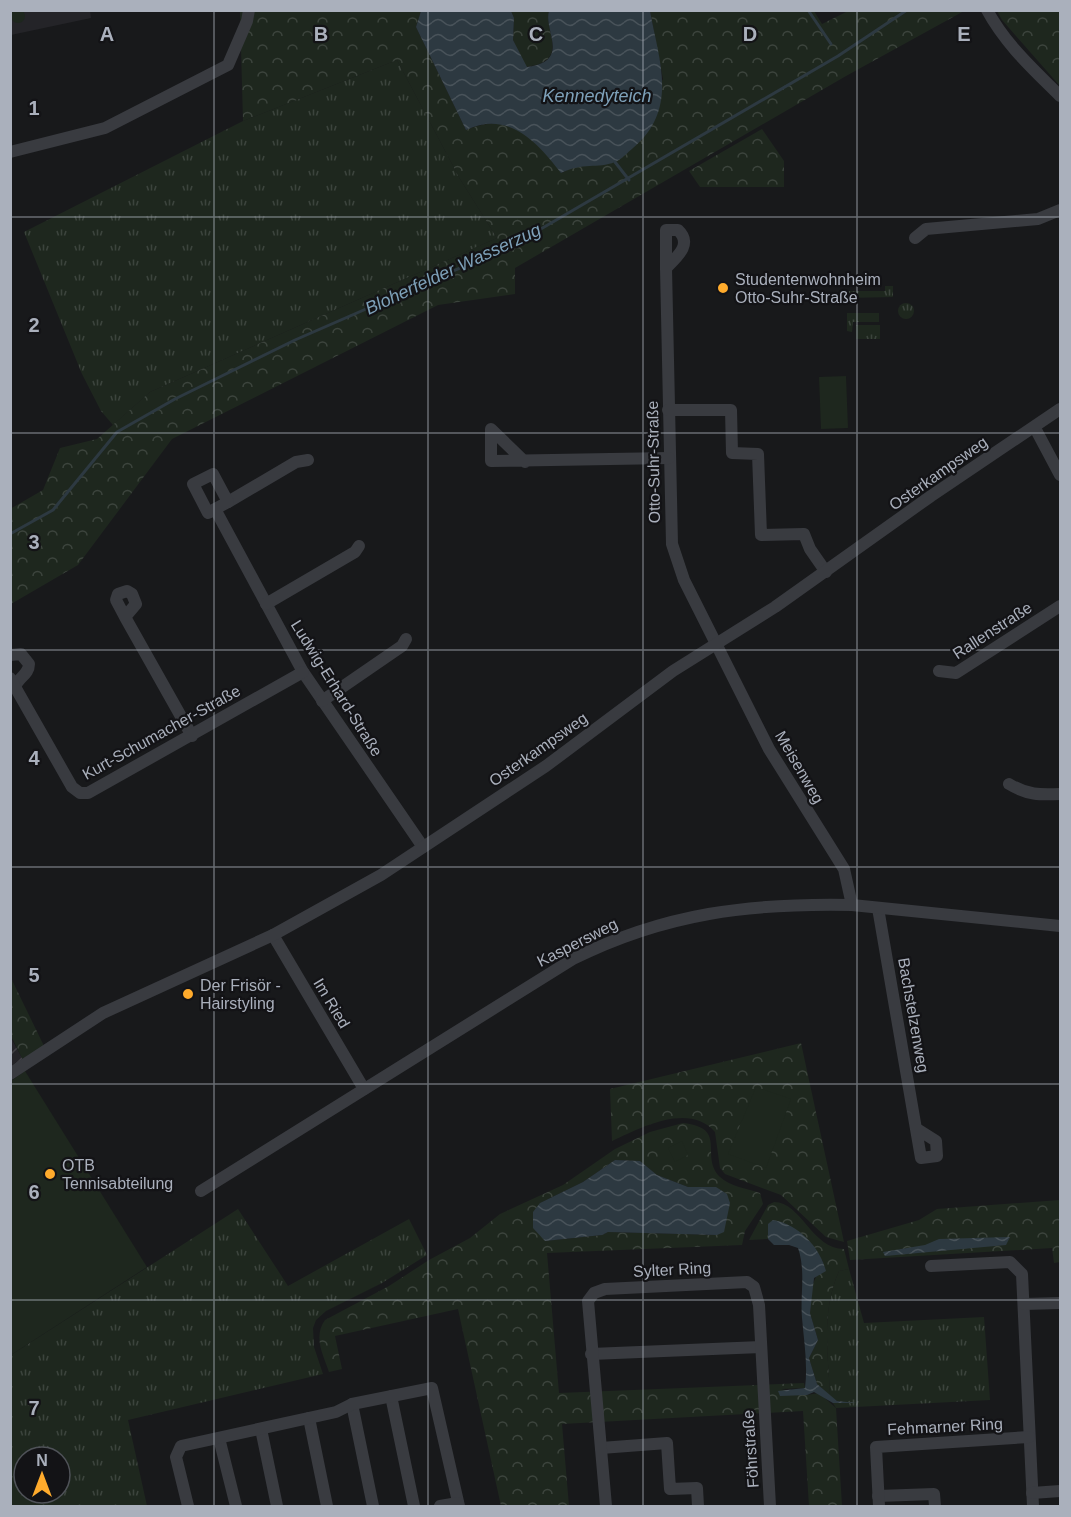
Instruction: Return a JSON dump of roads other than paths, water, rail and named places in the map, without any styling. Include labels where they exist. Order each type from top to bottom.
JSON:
[{"type":"street","points":[[10,153],[105,128],[228,65],[247,21],[249,10]]},
{"type":"street","points":[[987,10],[997,30],[1021,59],[1060,96]]},
{"type":"street","points":[[915,238],[926,229],[1038,219],[1060,210]]},
{"type":"street","name":"Otto-Suhr-Straße","points":[[666,268],[669,458],[674,555],[717,645]]},
{"type":"street","name":"Osterkampsweg","points":[[10,1074],[103,1013],[273,935],[350,894],[546,766],[673,671],[717,645],[826,572],[1060,409]]},
{"type":"street","points":[[668,410],[731,410],[732,453],[758,454],[761,535],[804,534],[826,572]]},
{"type":"street","points":[[1035,428],[1060,475]]},
{"type":"street","points":[[525,462],[669,458]]},
{"type":"street","points":[[215,509],[296,462],[308,460]]},
{"type":"street","name":"Ludwig-Erhard-Straße","points":[[228,502],[213,474],[194,484],[208,513],[215,509],[303,672],[423,847]]},
{"type":"street","points":[[266,604],[355,552],[359,546]]},
{"type":"street","name":"Rallenstraße","points":[[939,671],[957,673],[1060,606]]},
{"type":"street","points":[[125,617],[192,736]]},
{"type":"street","points":[[322,701],[402,646],[406,639]]},
{"type":"street","name":"Meisenweg","points":[[717,645],[769,749],[844,869],[852,905]]},
{"type":"street","name":"Kurt-Schumacher-Straße","points":[[10,656],[21,654],[29,664],[27,672],[13,683],[72,787],[80,793],[88,793],[303,672]]},
{"type":"street","points":[[1009,784],[1029,794],[1060,794]]},
{"type":"street","name":"Kaspersweg","points":[[201,1191],[573,959],[608,941],[704,913],[758,906],[852,905],[1060,926]]},
{"type":"street","name":"Bachstelzenweg","points":[[878,908],[917,1129]]},
{"type":"street","name":"Im Ried","points":[[273,935],[364,1089]]},
{"type":"street","points":[[931,1266],[1010,1262],[1022,1274],[1033,1506]]},
{"type":"street","name":"Sylter Ring","points":[[606,1506],[587,1310],[588,1301],[594,1293],[606,1289],[747,1282],[754,1287],[757,1295],[763,1389]]},
{"type":"street","points":[[1024,1304],[1060,1303]]},
{"type":"street","points":[[591,1354],[761,1347]]},
{"type":"street","points":[[188,1506],[176,1456],[182,1446],[336,1412],[352,1404],[432,1388],[458,1505],[440,1506]]},
{"type":"street","name":"Föhrstraße","points":[[763,1389],[770,1506]]},
{"type":"street","points":[[391,1396],[414,1506]]},
{"type":"street","points":[[352,1404],[373,1506]]},
{"type":"street","points":[[309,1418],[327,1506]]},
{"type":"street","points":[[261,1429],[277,1506]]},
{"type":"street","name":"Fehmarner Ring","points":[[935,1506],[934,1494],[878,1501],[876,1447],[1029,1437]]},
{"type":"street","points":[[219,1438],[236,1506]]},
{"type":"street","points":[[600,1448],[667,1443],[670,1489],[697,1488],[698,1506]]},
{"type":"street","points":[[1032,1493],[1060,1491]]},
{"type":"water","name":"Kennedyteich","points":[[421,11],[511,11],[514,18],[513,40],[527,67],[541,64],[549,58],[552,52],[549,11],[650,11],[661,66],[661,101],[656,117],[647,133],[617,161],[561,173],[542,150],[520,132],[495,124],[481,125],[466,130],[416,27]]},
{"type":"water","points":[[615,1160],[640,1161],[657,1175],[688,1187],[716,1187],[727,1194],[730,1203],[724,1232],[717,1235],[608,1232],[602,1235],[545,1241],[533,1228],[533,1212],[540,1203],[583,1182]]},
{"type":"water","points":[[773,1220],[791,1226],[807,1238],[819,1253],[826,1271],[814,1278],[810,1313],[818,1340],[809,1358],[817,1384],[837,1401],[857,1403],[833,1403],[814,1392],[807,1395],[780,1396],[778,1391],[805,1388],[806,1362],[802,1318],[802,1274],[798,1248],[789,1245],[774,1245],[768,1239],[768,1224]]},
{"type":"water","points":[[1010,1237],[1006,1245],[885,1256],[883,1252],[925,1245],[939,1239]]},
{"type":"waterway","points":[[808,10],[831,44]]},
{"type":"waterway","name":"Bloherfelder Wasserzug","points":[[10,534],[53,510],[117,432],[175,399],[295,340],[515,244],[838,56],[907,10]]},
{"type":"waterway","points":[[615,162],[629,180]]},
{"type":"place","name":"Studentenwohnheim Otto-Suhr-Straße","points":[[723,288]]},
{"type":"place","name":"Der Frisör - Hairstyling","points":[[188,994]]},
{"type":"place","name":"OTB Tennisabteilung","points":[[50,1174]]}]
